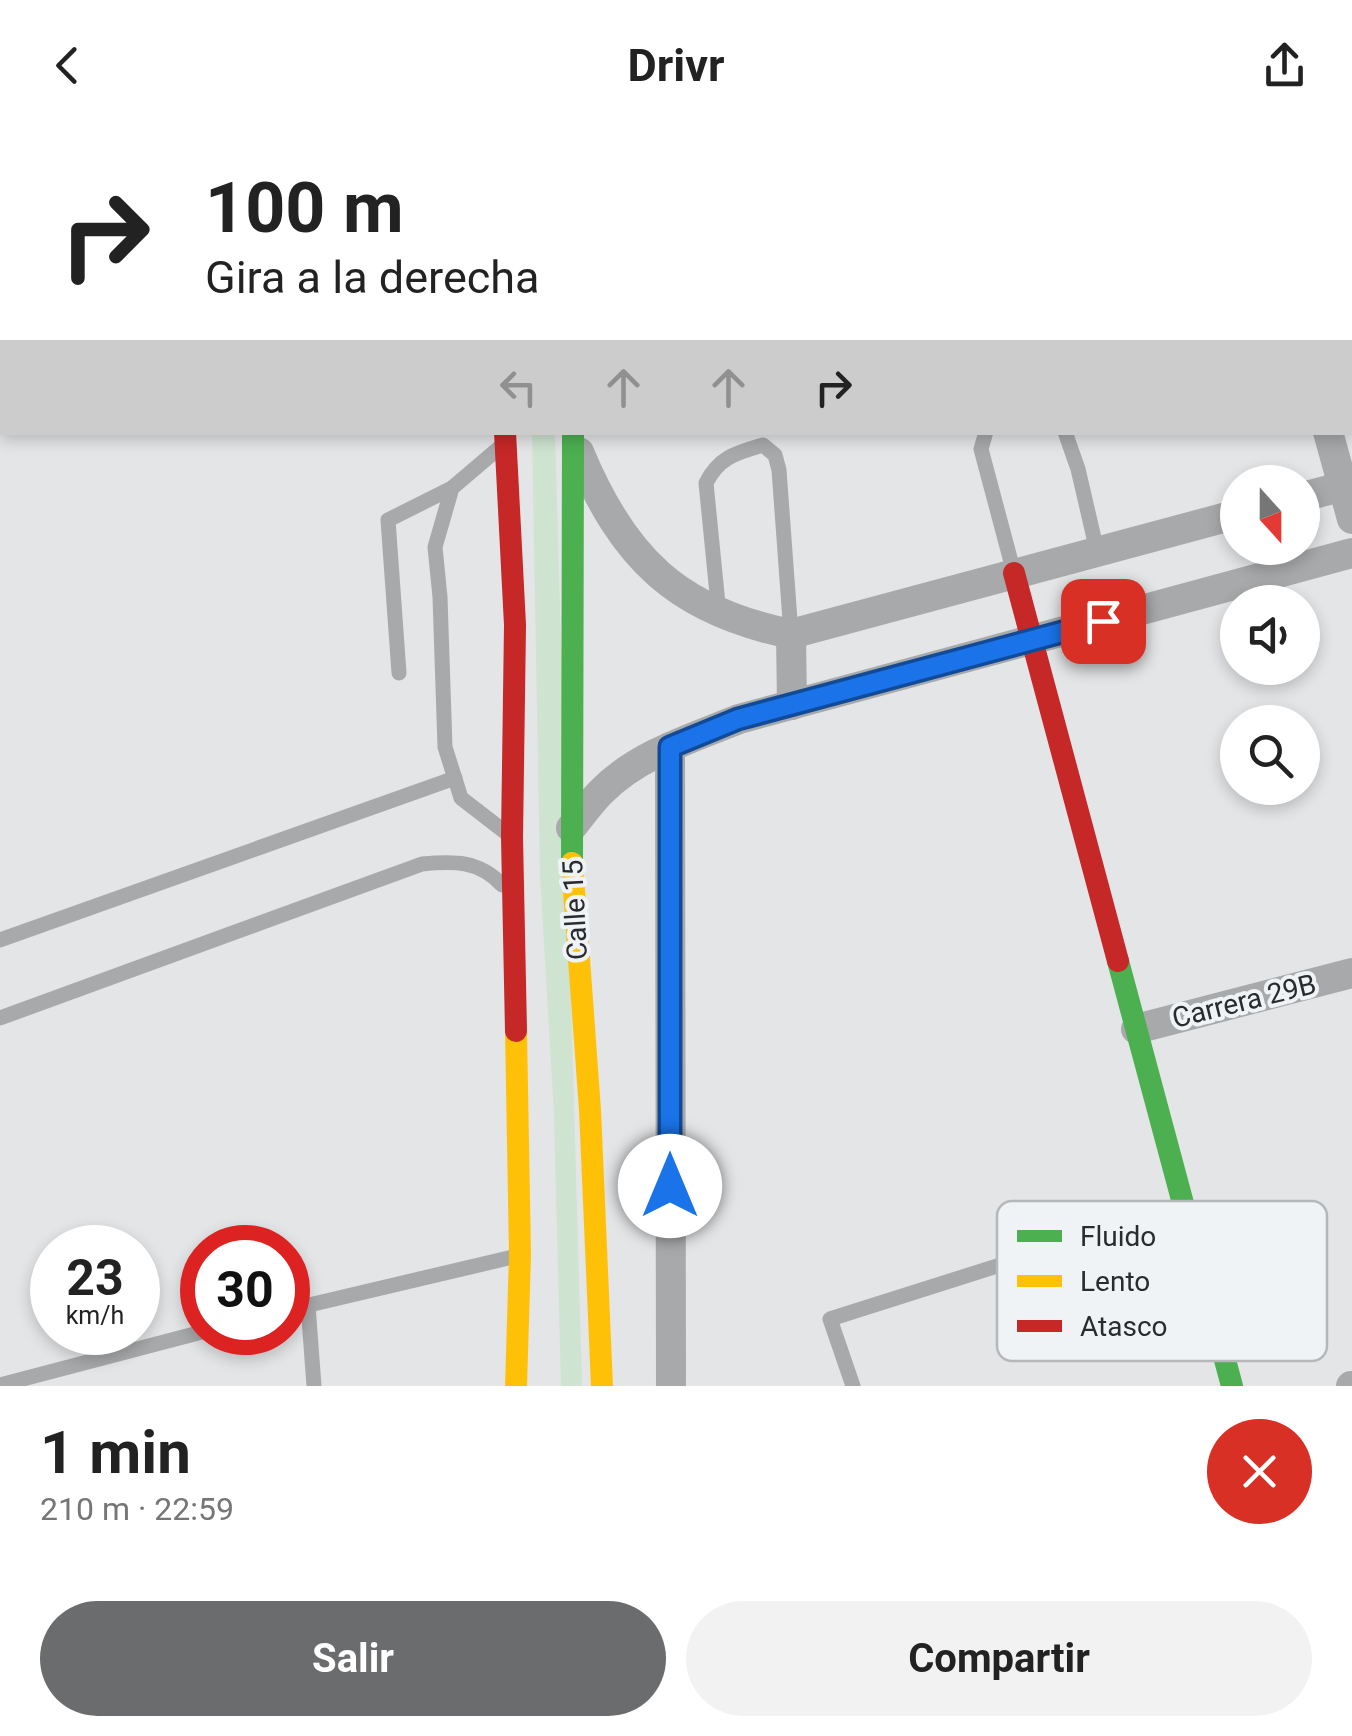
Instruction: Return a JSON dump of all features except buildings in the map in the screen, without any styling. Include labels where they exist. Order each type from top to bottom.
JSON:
[{"type":"main road","name":"Calle 15","points":[[573,435],[571,828],[575,933],[590,1110],[602,1386]]},
{"type":"main road","points":[[506,438],[515,625],[512,837],[520,1256],[516,1386]]},
{"type":"main road","points":[[1014,573],[1183,1201]]},
{"type":"main road","points":[[1225,1361],[1232,1386]]},
{"type":"street","points":[[573,435],[612,522],[642,560],[683,594],[719,614],[790,634],[1220,519]]},
{"type":"street","points":[[1329,435],[1348,486],[1352,518]]},
{"type":"street","points":[[1320,493],[1348,486]]},
{"type":"street","points":[[571,828],[602,790],[626,772],[670,747],[738,719],[1352,553]]},
{"type":"street","points":[[790,634],[792,705]]},
{"type":"street","points":[[670,747],[671,1386]]},
{"type":"street","name":"Carrera 29B","points":[[1136,1028],[1352,974]]},
{"type":"lane","points":[[985,435],[980,449],[1014,573]]},
{"type":"lane","points":[[1065,435],[1078,469],[1098,551]]},
{"type":"lane","points":[[399,673],[388,520],[452,488],[506,438]]},
{"type":"lane","points":[[719,614],[706,483],[713,468],[729,454],[763,445],[774,455],[779,470],[790,634]]},
{"type":"lane","points":[[452,488],[435,547],[446,748],[461,798],[512,837]]},
{"type":"lane","points":[[0,940],[454,778]]},
{"type":"lane","points":[[0,1018],[422,864],[471,863],[492,874],[515,899]]},
{"type":"lane","points":[[310,1304],[520,1256]]},
{"type":"lane","points":[[852,1386],[830,1319],[997,1266]]},
{"type":"lane","points":[[310,1331],[314,1386]]},
{"type":"lane","points":[[0,1386],[60,1378],[180,1339]]},
{"type":"green space","points":[[532,435],[555,435],[582,1386],[561,1386],[554,1114],[540,874]]},
{"type":"traffic: fast","points":[[572,863],[573,435]]},
{"type":"traffic: fast","points":[[1118,961],[1182,1201]]},
{"type":"traffic: fast","points":[[1225,1361],[1232,1386]]},
{"type":"traffic: slow","points":[[572,863],[590,1110],[602,1386]]},
{"type":"traffic: slow","points":[[516,1031],[520,1255],[516,1386]]},
{"type":"traffic: jam","points":[[505,435],[515,625],[512,837],[516,1031]]},
{"type":"traffic: jam","points":[[1014,573],[1118,961]]},
{"type":"route","points":[[670,1186],[670,747],[738,719],[1103,621]]}]
